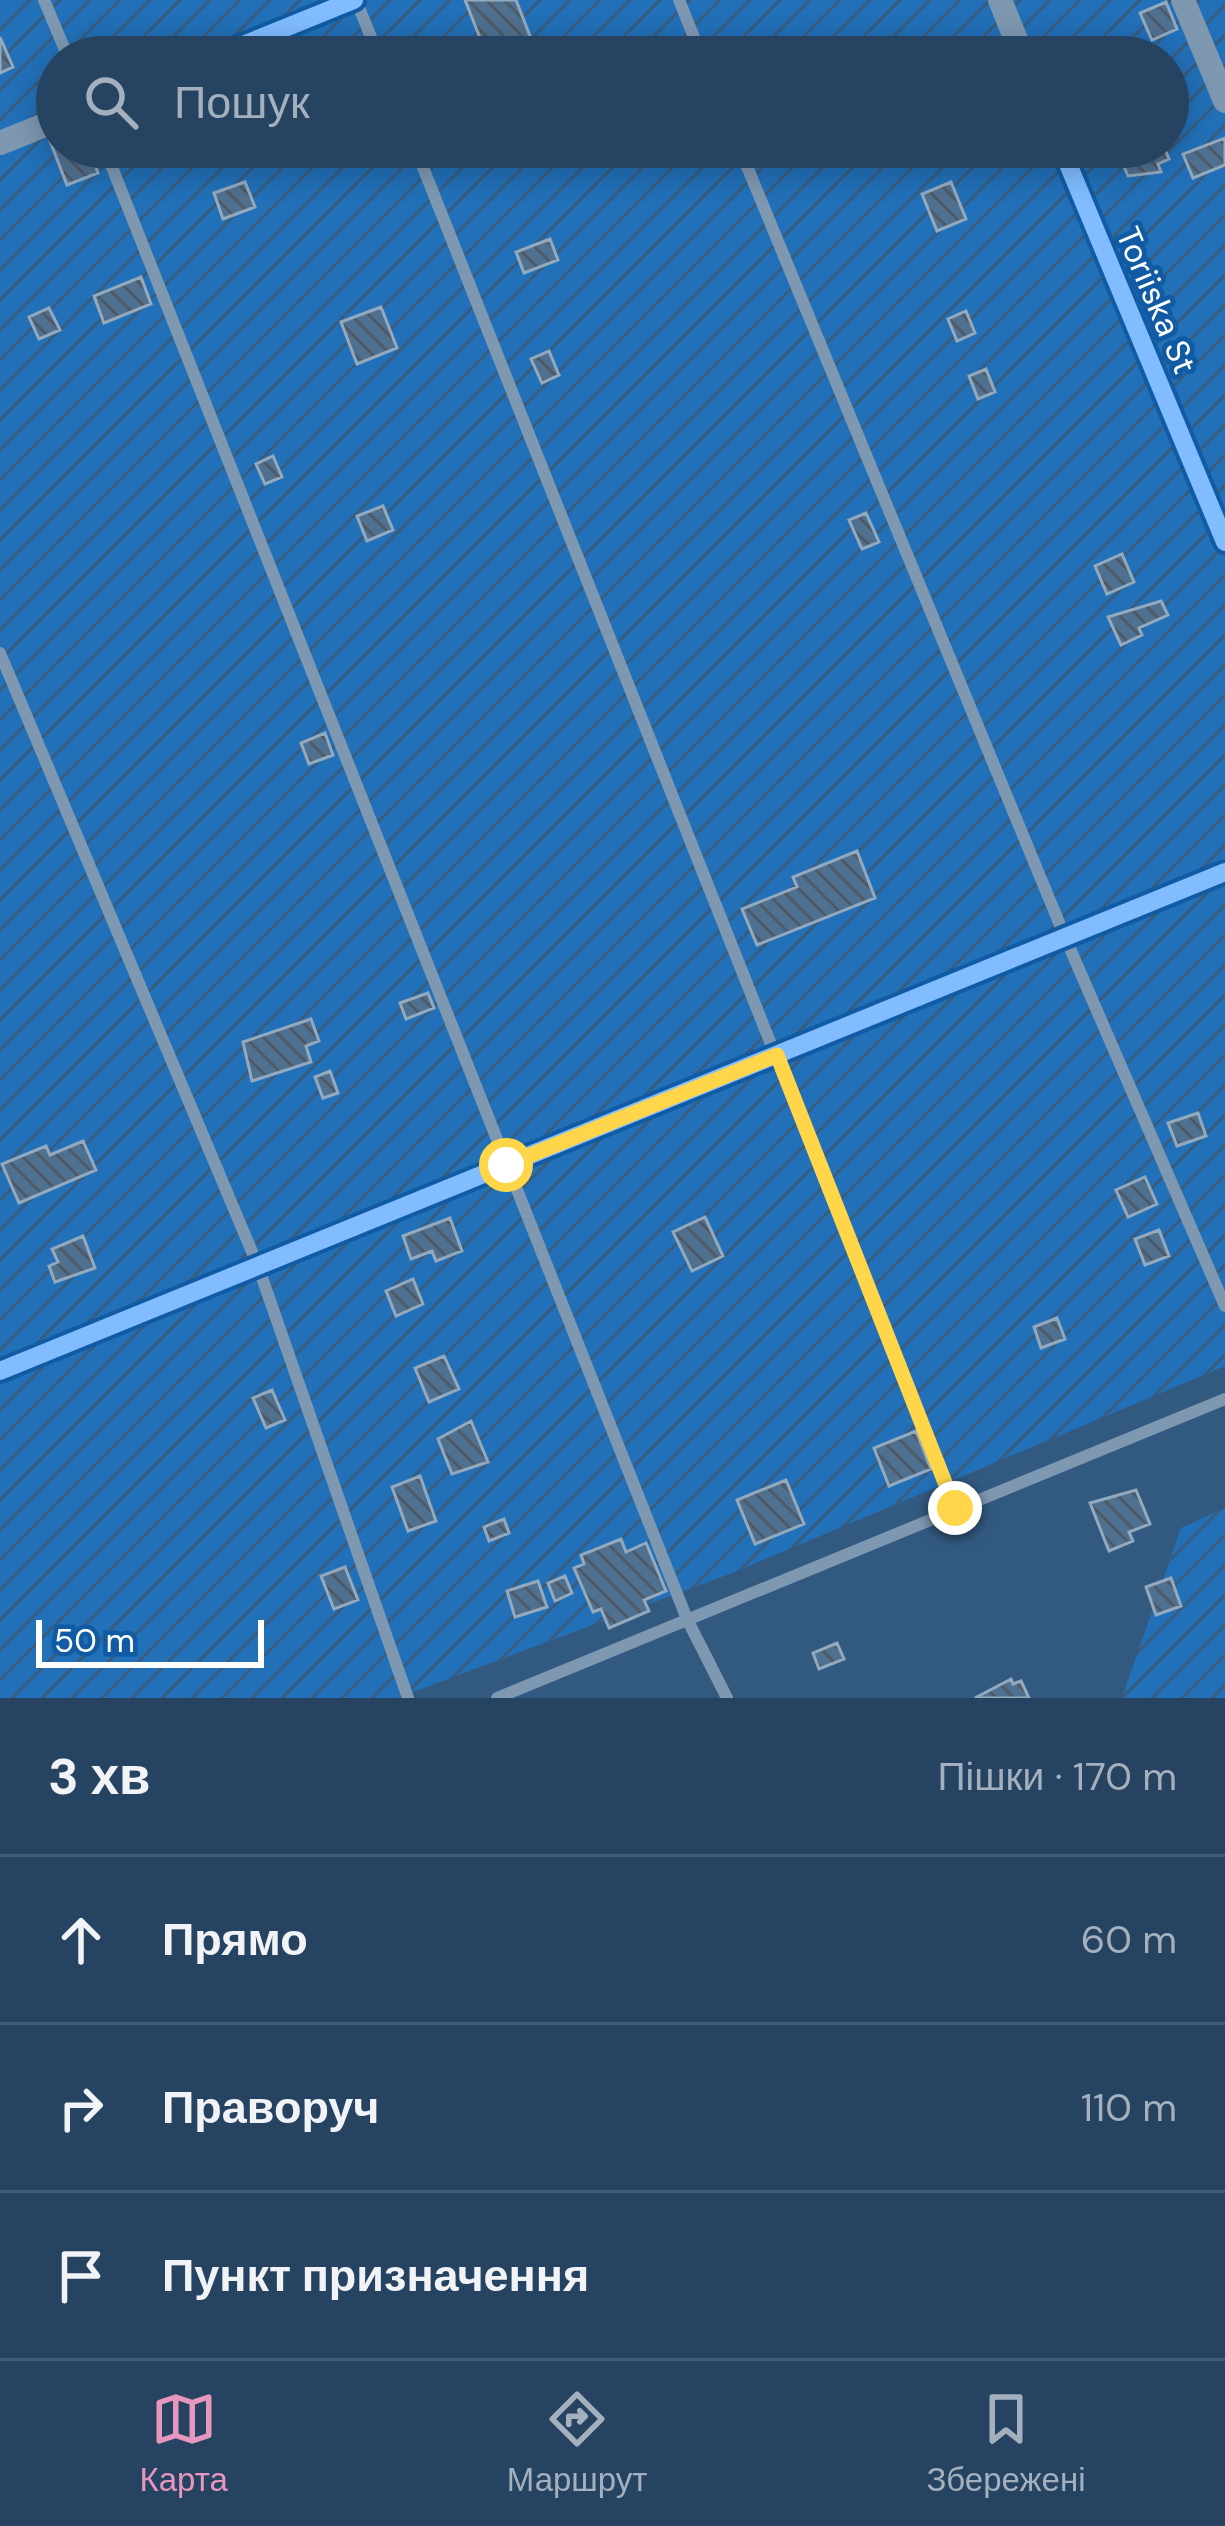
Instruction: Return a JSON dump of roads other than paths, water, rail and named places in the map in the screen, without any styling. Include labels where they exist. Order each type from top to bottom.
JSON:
[{"type":"street","points":[[265,36],[355,0]]},
{"type":"street","points":[[1000,0],[1015,36]]},
{"type":"street","points":[[1183,0],[1225,100]]},
{"type":"street","points":[[0,143],[36,128]]},
{"type":"street","name":"Toriiska St","points":[[1070,168],[1225,542]]},
{"type":"street","points":[[0,1371],[1225,872]]},
{"type":"lane","points":[[44,0],[59,36]]},
{"type":"lane","points":[[355,0],[370,36]]},
{"type":"lane","points":[[679,0],[694,36]]},
{"type":"lane","points":[[112,168],[687,1619],[727,1698]]},
{"type":"lane","points":[[423,168],[955,1508]]},
{"type":"lane","points":[[748,168],[1065,938],[1225,1306]]},
{"type":"lane","points":[[0,652],[258,1266],[408,1698]]},
{"type":"lane","points":[[497,1698],[1225,1399]]}]
